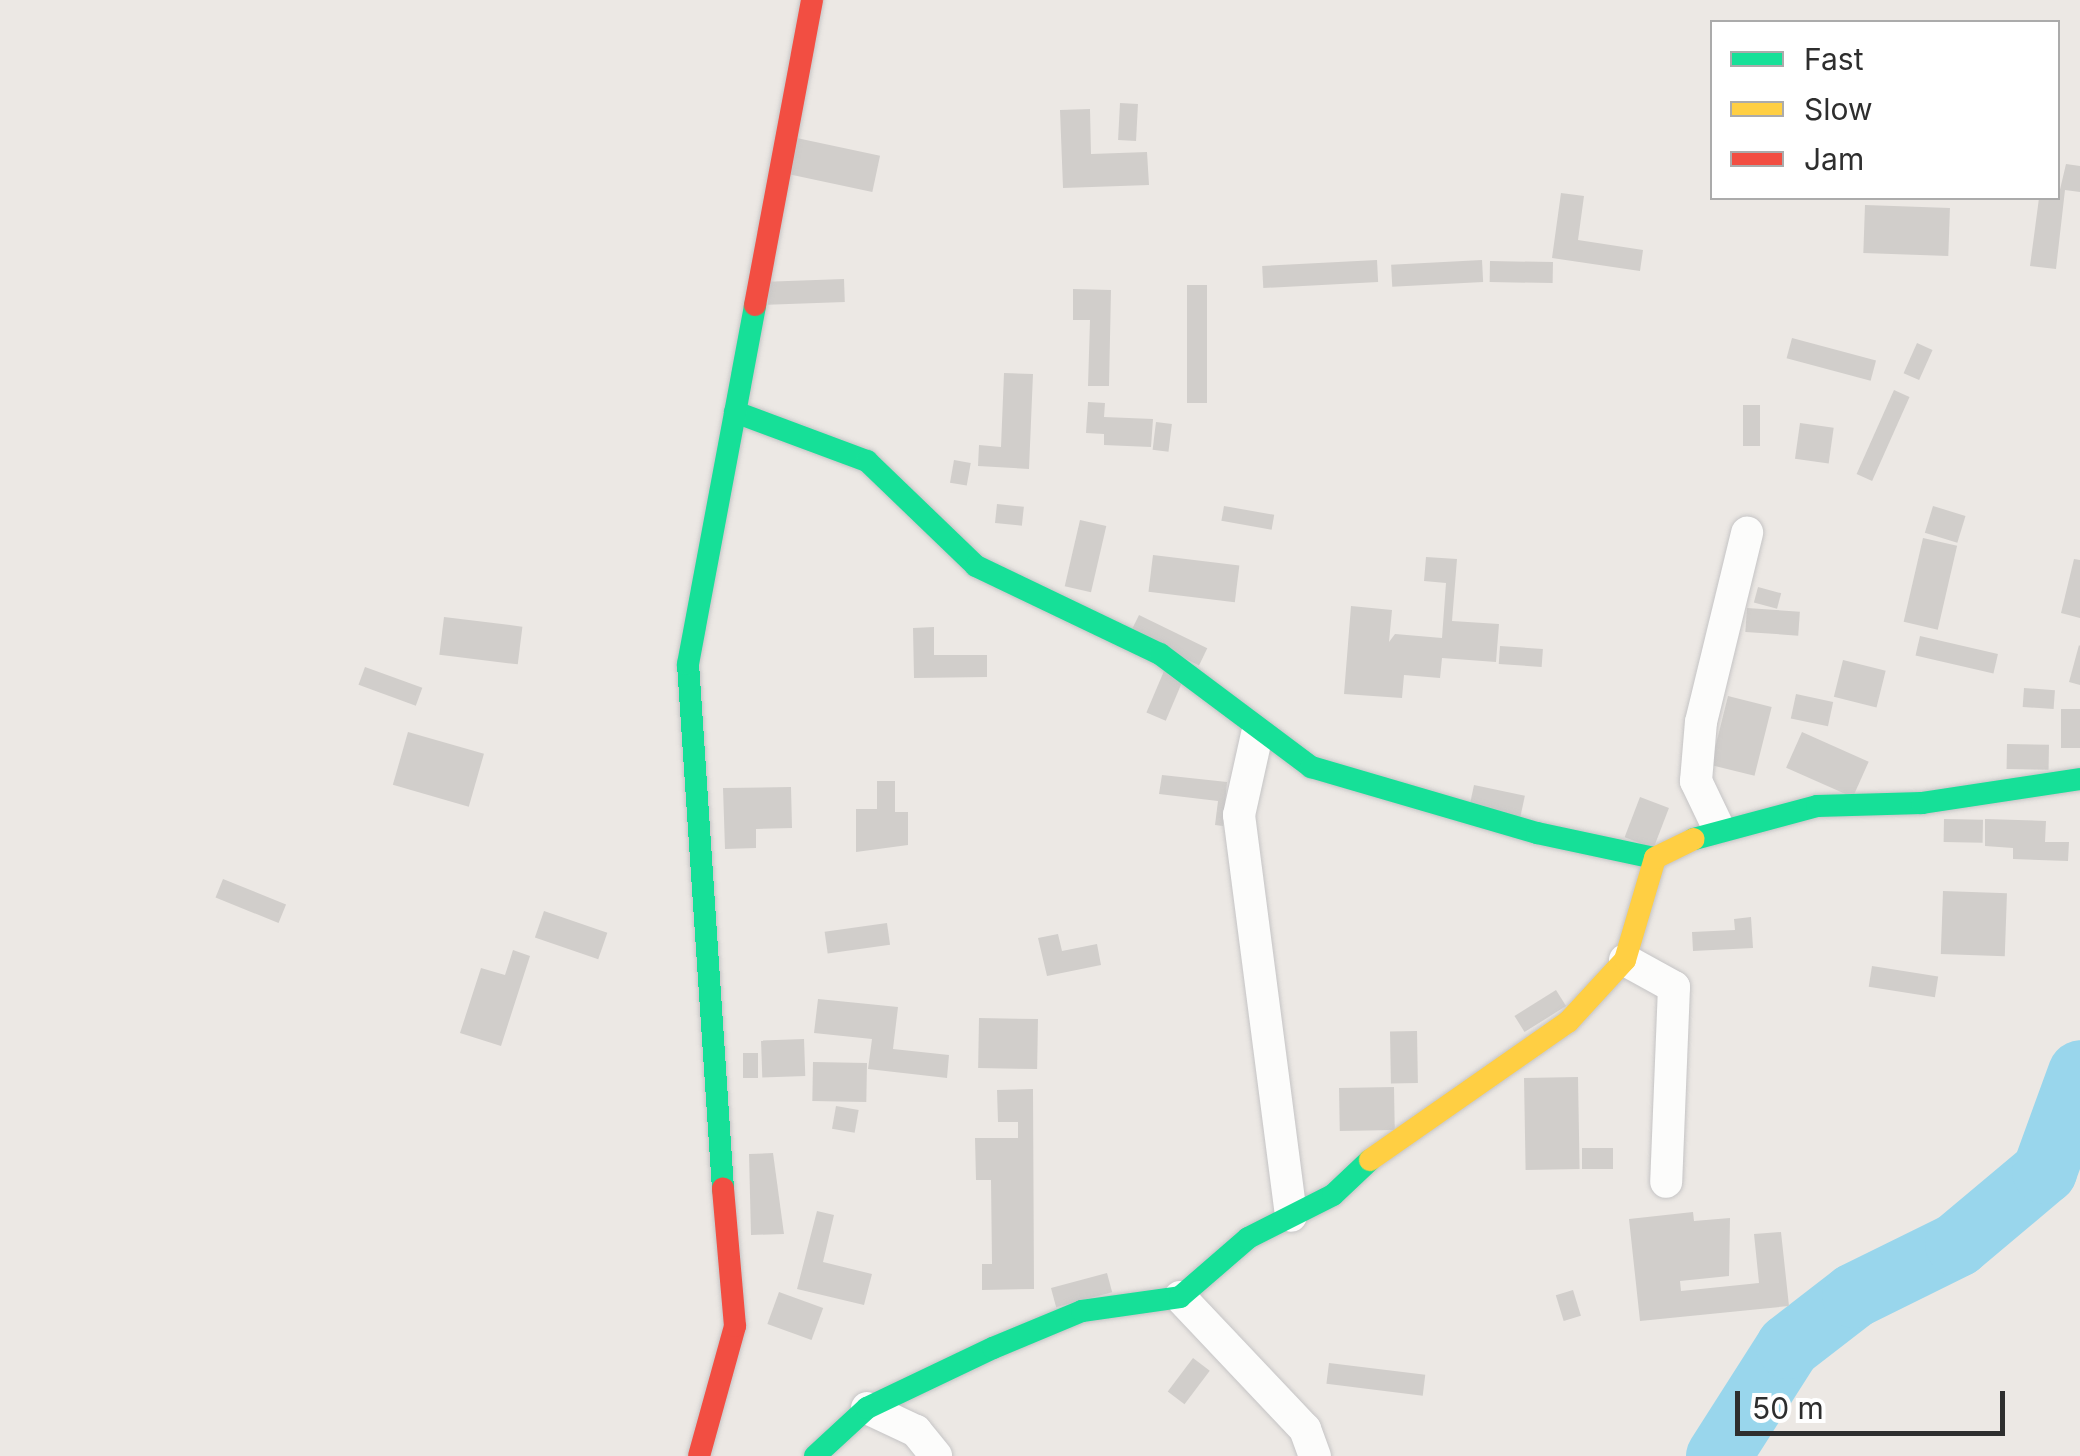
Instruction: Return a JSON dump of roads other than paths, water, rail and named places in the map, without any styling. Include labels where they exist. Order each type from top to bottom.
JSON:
[{"type":"street","points":[[699,1456],[736,1326],[702,960],[688,664],[812,0]]},
{"type":"street","points":[[735,412],[867,461],[976,566],[1160,654],[1258,734],[1311,767],[1536,833],[1654,858],[1718,827],[1817,806],[1922,804],[2080,779]]},
{"type":"street","points":[[1718,827],[1696,781],[1701,722],[1747,533]]},
{"type":"street","points":[[1258,734],[1239,815],[1291,1216]]},
{"type":"street","points":[[815,1456],[867,1408],[1082,1311],[1180,1297],[1248,1238],[1333,1195],[1398,1134],[1568,1022],[1624,960],[1654,858]]},
{"type":"street","points":[[1624,960],[1674,986],[1666,1182]]},
{"type":"street","points":[[1180,1297],[1305,1430],[1315,1456]]},
{"type":"street","points":[[867,1408],[916,1430],[936,1456]]},
{"type":"waterway","points":[[1718,1456],[1788,1346],[1854,1295],[1957,1244],[2044,1171],[2080,1072]]}]
